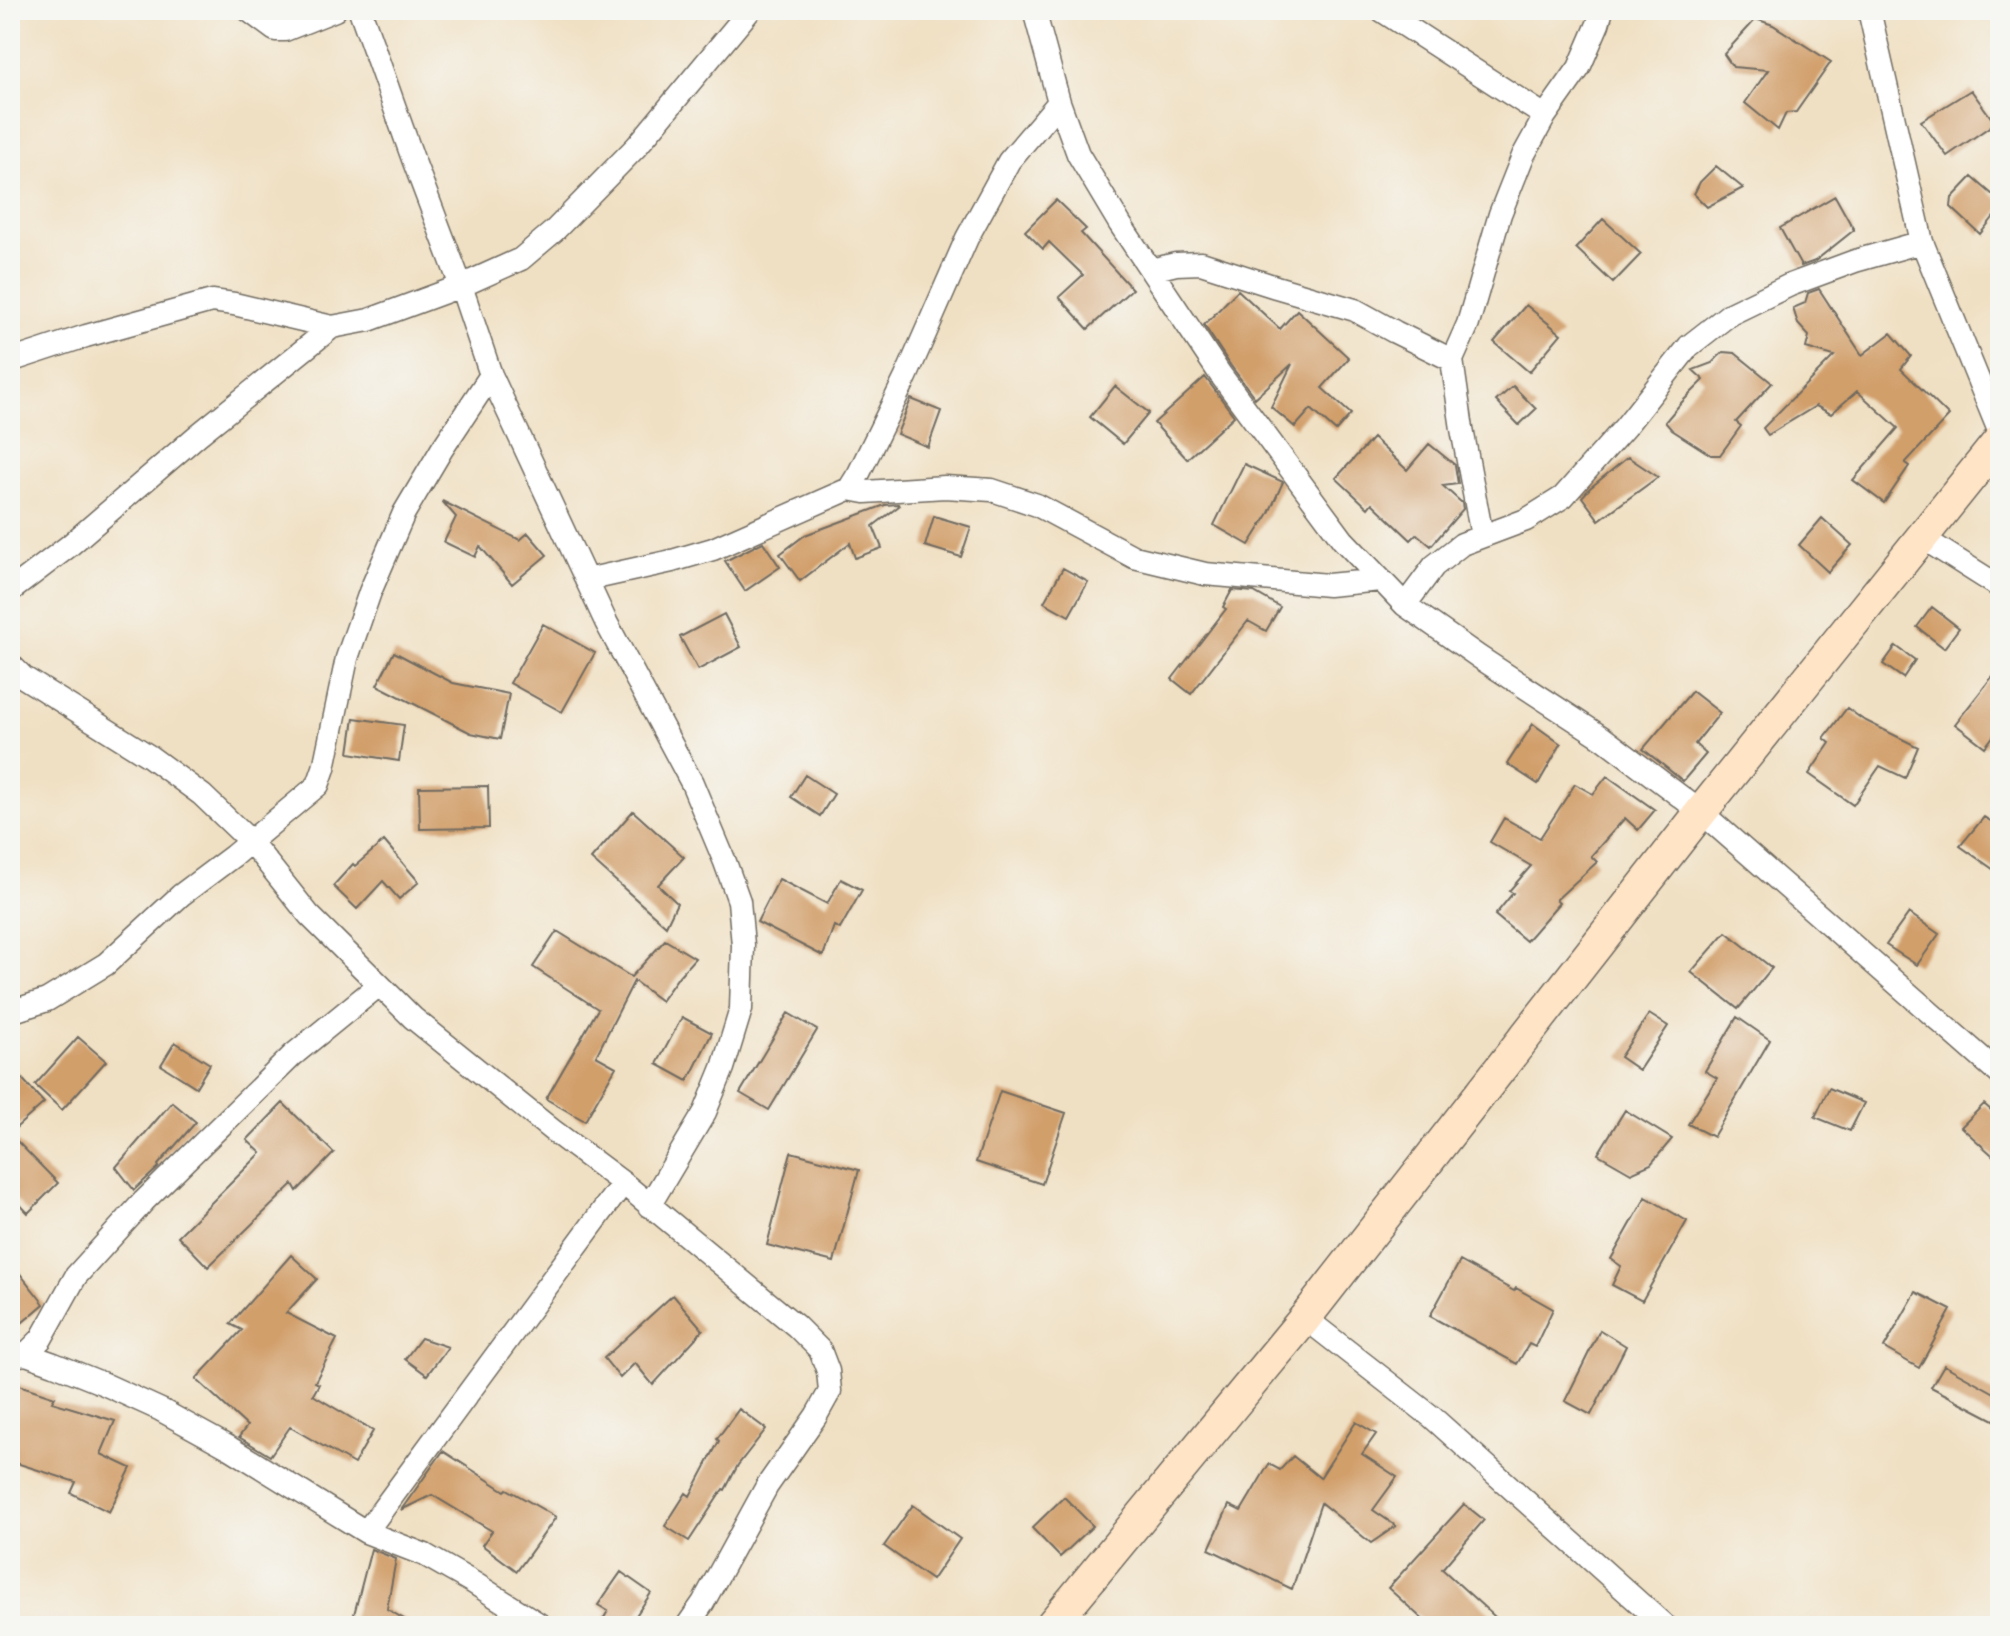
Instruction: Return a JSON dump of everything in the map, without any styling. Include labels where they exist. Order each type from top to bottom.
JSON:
[{"type":"street","points":[[248,10],[275,30],[285,30],[335,10]]},
{"type":"street","points":[[360,10],[491,375],[606,622],[692,783],[739,901],[743,945],[741,1009],[723,1068],[705,1112],[649,1206]]},
{"type":"street","points":[[10,361],[212,301],[332,327],[369,320],[461,286],[521,259],[554,231],[637,146],[750,10]]},
{"type":"street","points":[[1034,10],[1059,102],[1078,154],[1220,374],[1334,528],[1381,580],[1405,605],[1603,738],[1701,812],[2000,1074]]},
{"type":"street","points":[[1381,10],[1545,116]]},
{"type":"street","points":[[1482,536],[1452,360],[1468,324],[1500,214],[1523,156],[1545,116],[1579,68],[1602,10]]},
{"type":"street","points":[[1869,10],[1922,242],[2000,433]]},
{"type":"street","points":[[586,580],[713,549],[849,489],[906,377],[967,238],[1009,161],[1059,102]]},
{"type":"street","points":[[1405,605],[1434,566],[1462,544],[1526,520],[1563,497],[1625,427],[1689,346],[1730,314],[1790,285],[1855,261],[1922,242]]},
{"type":"street","points":[[1151,270],[1176,264],[1201,263],[1355,310],[1452,360]]},
{"type":"street","points":[[10,591],[69,546],[198,435],[332,327]]},
{"type":"street","points":[[10,1012],[47,1000],[106,964],[181,895],[318,785],[347,658],[370,592],[404,513],[491,375]]},
{"type":"street","points":[[1051,1626],[1305,1318],[1701,812],[2000,440]]},
{"type":"street","points":[[849,489],[865,492],[945,487],[992,490],[1037,505],[1134,557],[1205,574],[1328,585],[1381,580]]},
{"type":"street","points":[[1921,537],[2000,587]]},
{"type":"street","points":[[10,664],[23,677],[160,764],[202,795],[250,841],[309,915],[413,1018],[623,1183],[796,1326],[820,1350],[828,1371],[830,1391],[767,1486],[703,1603],[687,1626]]},
{"type":"street","points":[[18,1355],[41,1339],[76,1276],[144,1201],[293,1055],[379,985]]},
{"type":"street","points":[[366,1532],[623,1183]]},
{"type":"street","points":[[1305,1318],[1432,1417],[1654,1622]]},
{"type":"street","points":[[18,1355],[104,1384],[161,1410],[230,1448],[366,1532],[425,1555],[542,1626]]},
{"type":"building","points":[[1756,19],[1773,25],[1831,62],[1796,112],[1786,113],[1778,130],[1745,103],[1768,70],[1733,67],[1724,54]]},
{"type":"building","points":[[1971,90],[1995,123],[1947,156],[1921,121]]},
{"type":"building","points":[[1716,166],[1743,188],[1707,207],[1694,194],[1700,182]]},
{"type":"building","points":[[1972,177],[2000,201],[2000,209],[1980,234],[1951,207],[1952,198]]},
{"type":"building","points":[[1835,196],[1854,230],[1815,261],[1801,266],[1780,228]]},
{"type":"building","points":[[1056,200],[1086,229],[1081,233],[1132,289],[1088,329],[1059,297],[1083,275],[1049,242],[1043,249],[1025,231]]},
{"type":"building","points":[[1603,219],[1641,254],[1613,283],[1576,248]]},
{"type":"building","points":[[1819,289],[1862,355],[1891,333],[1911,356],[1901,369],[1949,416],[1905,463],[1909,466],[1884,503],[1853,480],[1898,428],[1857,391],[1831,414],[1816,406],[1768,435],[1763,428],[1834,356],[1806,348],[1809,336],[1798,324],[1793,308],[1805,303],[1808,293]]},
{"type":"building","points":[[1238,290],[1280,329],[1297,310],[1349,358],[1322,388],[1351,414],[1336,431],[1311,409],[1295,427],[1271,407],[1292,364],[1255,398],[1231,366],[1204,325]]},
{"type":"building","points":[[1526,305],[1561,334],[1529,372],[1494,342]]},
{"type":"building","points":[[1723,352],[1735,353],[1772,383],[1736,422],[1741,426],[1720,455],[1711,455],[1672,430],[1665,422],[1704,380],[1693,370],[1712,363]]},
{"type":"building","points":[[1205,377],[1234,416],[1187,459],[1154,423]]},
{"type":"building","points":[[1115,386],[1149,413],[1123,444],[1090,417]]},
{"type":"building","points":[[1513,386],[1536,409],[1519,425],[1496,401]]},
{"type":"building","points":[[911,399],[941,411],[928,447],[897,434]]},
{"type":"building","points":[[1373,438],[1407,470],[1429,444],[1455,465],[1458,484],[1443,486],[1462,503],[1463,509],[1431,546],[1417,534],[1411,540],[1372,503],[1368,508],[1336,478]]},
{"type":"building","points":[[1628,457],[1658,477],[1599,520],[1582,497]]},
{"type":"building","points":[[1244,464],[1283,482],[1269,513],[1249,545],[1214,525]]},
{"type":"building","points":[[442,501],[520,540],[528,533],[547,555],[512,584],[480,546],[475,557],[444,542],[456,517]]},
{"type":"building","points":[[898,504],[873,526],[882,548],[855,558],[850,543],[800,581],[780,554],[805,535],[885,505]]},
{"type":"building","points":[[934,516],[971,527],[961,557],[925,546]]},
{"type":"building","points":[[1822,518],[1852,545],[1828,572],[1799,545]]},
{"type":"building","points":[[763,542],[780,567],[745,591],[725,561]]},
{"type":"building","points":[[1063,568],[1088,582],[1069,616],[1044,602]]},
{"type":"building","points":[[1232,590],[1254,592],[1280,607],[1266,631],[1248,621],[1191,694],[1172,679],[1226,609],[1223,607]]},
{"type":"building","points":[[1932,607],[1959,628],[1944,648],[1917,627]]},
{"type":"building","points":[[724,614],[741,647],[698,670],[680,637]]},
{"type":"building","points":[[543,624],[595,653],[562,712],[510,683]]},
{"type":"building","points":[[1896,646],[1915,660],[1903,678],[1883,664]]},
{"type":"building","points":[[394,652],[453,683],[509,694],[500,739],[471,733],[377,685]]},
{"type":"building","points":[[2000,667],[2000,727],[1985,747],[1955,724]]},
{"type":"building","points":[[1692,691],[1720,713],[1695,744],[1706,754],[1683,781],[1643,749]]},
{"type":"building","points":[[1847,708],[1862,719],[1918,747],[1905,778],[1880,766],[1853,805],[1809,774],[1830,743],[1824,738]]},
{"type":"building","points":[[354,718],[404,725],[399,761],[349,753]]},
{"type":"building","points":[[1533,724],[1561,744],[1538,784],[1507,764]]},
{"type":"building","points":[[805,775],[834,794],[820,816],[791,797]]},
{"type":"building","points":[[1607,776],[1655,810],[1638,830],[1625,818],[1591,856],[1597,862],[1556,900],[1559,903],[1526,941],[1495,915],[1513,893],[1509,891],[1531,866],[1490,842],[1504,818],[1540,838],[1575,784],[1593,794]]},
{"type":"building","points":[[488,786],[489,828],[420,829],[419,787]]},
{"type":"building","points":[[633,811],[684,857],[658,885],[677,903],[666,926],[591,859]]},
{"type":"building","points":[[1984,817],[2000,827],[2000,874],[1960,846]]},
{"type":"building","points":[[384,841],[419,882],[399,899],[383,881],[357,909],[333,886],[353,864],[355,866]]},
{"type":"building","points":[[779,879],[827,904],[841,879],[862,890],[840,929],[834,926],[823,956],[757,922]]},
{"type":"building","points":[[1909,913],[1939,934],[1917,965],[1886,945]]},
{"type":"building","points":[[557,931],[631,977],[665,940],[695,958],[661,1001],[634,981],[596,1056],[616,1067],[585,1121],[546,1099],[598,1009],[533,967]]},
{"type":"building","points":[[1726,932],[1772,968],[1738,1009],[1691,972]]},
{"type":"building","points":[[788,1013],[817,1030],[769,1110],[740,1093]]},
{"type":"building","points":[[1649,1014],[1668,1026],[1639,1070],[1620,1057]]},
{"type":"building","points":[[682,1017],[712,1033],[688,1081],[657,1064]]},
{"type":"building","points":[[1737,1017],[1770,1040],[1713,1137],[1688,1124],[1717,1078],[1705,1071]]},
{"type":"building","points":[[78,1037],[106,1061],[62,1110],[35,1085]]},
{"type":"building","points":[[175,1042],[210,1064],[196,1087],[161,1065]]},
{"type":"building","points":[[10,1065],[44,1103],[10,1133]]},
{"type":"building","points":[[1829,1088],[1864,1103],[1850,1131],[1815,1117]]},
{"type":"building","points":[[1000,1091],[1066,1113],[1042,1184],[976,1162]]},
{"type":"building","points":[[172,1102],[196,1122],[159,1167],[134,1190],[116,1167]]},
{"type":"building","points":[[283,1103],[334,1153],[297,1191],[293,1184],[208,1267],[178,1236],[261,1153],[247,1140]]},
{"type":"building","points":[[1984,1104],[2000,1118],[2000,1162],[1961,1127]]},
{"type":"building","points":[[1625,1110],[1672,1139],[1651,1164],[1631,1173],[1598,1154]]},
{"type":"building","points":[[10,1134],[58,1183],[28,1213],[10,1194]]},
{"type":"building","points":[[791,1152],[859,1170],[834,1262],[767,1245]]},
{"type":"building","points":[[1646,1197],[1687,1221],[1642,1301],[1612,1285],[1621,1266],[1611,1259]]},
{"type":"building","points":[[291,1255],[317,1279],[286,1313],[337,1339],[315,1382],[319,1384],[313,1395],[373,1431],[354,1464],[290,1427],[270,1456],[239,1437],[247,1426],[196,1379],[242,1330],[230,1324]]},
{"type":"building","points":[[10,1261],[44,1304],[10,1333]]},
{"type":"building","points":[[1460,1261],[1553,1309],[1535,1347],[1529,1344],[1517,1364],[1430,1316]]},
{"type":"building","points":[[1916,1292],[1951,1310],[1919,1368],[1884,1348]]},
{"type":"building","points":[[673,1295],[703,1330],[653,1385],[635,1363],[620,1378],[604,1358]]},
{"type":"building","points":[[1600,1330],[1626,1346],[1591,1415],[1565,1401]]},
{"type":"building","points":[[421,1338],[448,1347],[427,1375],[405,1359]]},
{"type":"building","points":[[1944,1365],[2000,1396],[2000,1423],[1931,1387]]},
{"type":"building","points":[[10,1382],[55,1397],[52,1402],[115,1421],[101,1454],[131,1468],[109,1512],[71,1493],[76,1482],[10,1461]]},
{"type":"building","points":[[739,1409],[766,1429],[738,1465],[725,1490],[689,1541],[665,1526],[686,1493],[690,1496],[719,1441],[717,1439]]},
{"type":"building","points":[[1356,1422],[1376,1434],[1362,1454],[1397,1477],[1373,1510],[1396,1526],[1371,1543],[1321,1503],[1292,1589],[1209,1549],[1229,1505],[1241,1511],[1269,1464],[1280,1470],[1293,1456],[1320,1478]]},
{"type":"building","points":[[443,1451],[505,1491],[507,1489],[556,1517],[517,1571],[482,1545],[492,1531],[432,1495],[401,1510]]},
{"type":"building","points":[[1064,1497],[1093,1526],[1060,1557],[1032,1528]]},
{"type":"building","points":[[1464,1504],[1484,1520],[1442,1569],[1505,1626],[1430,1626],[1388,1588]]},
{"type":"building","points":[[913,1505],[960,1539],[932,1580],[884,1546]]},
{"type":"building","points":[[371,1549],[396,1559],[387,1609],[416,1626],[351,1626]]},
{"type":"building","points":[[621,1572],[651,1593],[629,1626],[599,1626],[608,1611],[598,1605]]}]
